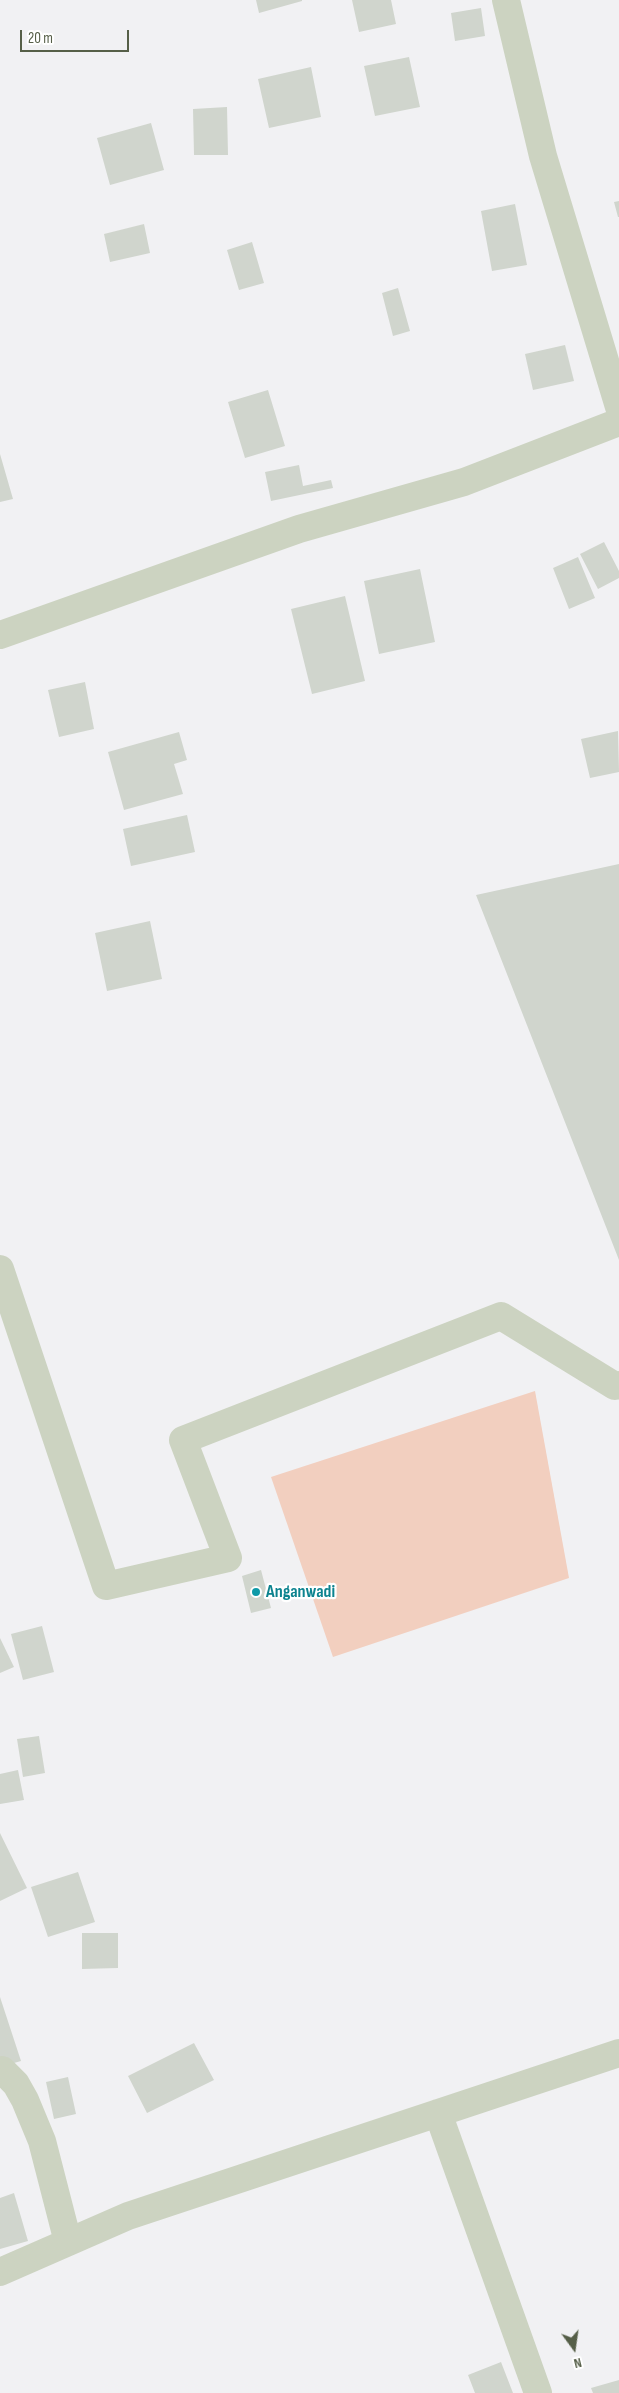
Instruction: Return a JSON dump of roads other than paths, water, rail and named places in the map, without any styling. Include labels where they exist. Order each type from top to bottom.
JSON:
[{"type":"street","points":[[506,0],[543,156],[619,407]]},
{"type":"street","points":[[0,635],[299,529],[464,482],[619,422]]},
{"type":"street","points":[[0,1269],[106,1586],[228,1558],[183,1440],[501,1316],[615,1386],[619,1385]]},
{"type":"street","points":[[0,2272],[128,2216],[619,2053]]},
{"type":"street","points":[[0,2071],[16,2084],[42,2140],[68,2242]]},
{"type":"street","points":[[438,2113],[538,2393]]},
{"type":"place","name":"Anganwadi","points":[[256,1592]]}]
